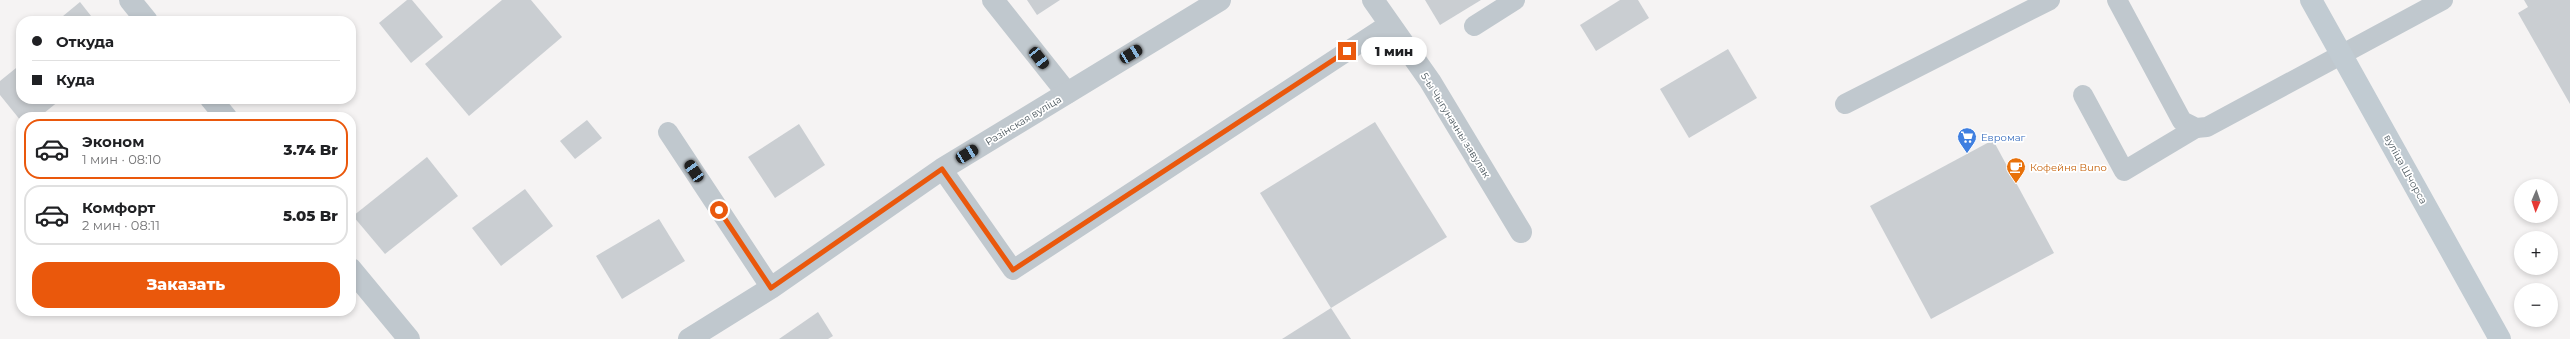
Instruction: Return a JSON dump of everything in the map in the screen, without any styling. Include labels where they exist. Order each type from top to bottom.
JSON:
[{"type":"main road","name":"вуліца Шчорса","points":[[2311,0],[2500,339]]},
{"type":"street","points":[[130,0],[143,16]]},
{"type":"street","points":[[993,0],[1067,93]]},
{"type":"street","name":"Разінская вуліца","points":[[689,339],[771,288],[942,169],[1220,0]]},
{"type":"street","name":"5-ы Чыгуначны завулак","points":[[1373,0],[1430,80],[1521,232]]},
{"type":"street","points":[[215,104],[222,112]]},
{"type":"street","points":[[356,275],[409,339]]},
{"type":"lane","points":[[1474,26],[1515,0]]},
{"type":"lane","points":[[1845,104],[2050,0]]},
{"type":"lane","points":[[2118,0],[2182,120],[2196,128]]},
{"type":"lane","points":[[2083,95],[2124,171],[2196,128],[2207,127],[2342,56],[2443,0]]},
{"type":"lane","points":[[942,169],[1013,270],[1389,24]]},
{"type":"lane","points":[[668,132],[771,288]]},
{"type":"building","points":[[407,0],[412,0],[443,37],[411,63],[379,23]]},
{"type":"building","points":[[502,0],[531,0],[562,37],[469,116],[425,64]]},
{"type":"building","points":[[1027,0],[1060,0],[1037,15]]},
{"type":"building","points":[[1425,0],[1481,0],[1440,25]]},
{"type":"building","points":[[1620,0],[1638,0],[1649,18],[1596,51],[1580,25]]},
{"type":"building","points":[[2524,0],[2570,0],[2570,104],[2518,13],[2528,7]]},
{"type":"building","points":[[80,2],[91,16],[63,16]]},
{"type":"building","points":[[1728,49],[1757,98],[1689,138],[1660,89]]},
{"type":"building","points":[[16,68],[16,104],[55,104],[45,112],[16,112],[16,115],[0,95],[0,81]]},
{"type":"building","points":[[587,120],[602,138],[575,159],[560,141]]},
{"type":"building","points":[[1375,122],[1447,237],[1331,308],[1260,193]]},
{"type":"building","points":[[799,124],[825,165],[775,198],[748,157]]},
{"type":"building","points":[[1993,140],[2054,253],[1931,319],[1870,206]]},
{"type":"building","points":[[427,157],[458,196],[385,254],[356,220],[356,214]]},
{"type":"building","points":[[525,189],[553,226],[501,266],[472,228]]},
{"type":"building","points":[[659,219],[685,261],[622,299],[596,256]]},
{"type":"building","points":[[1331,308],[1351,339],[1282,339]]},
{"type":"building","points":[[818,312],[833,336],[828,339],[779,339]]},
{"type":"place","name":"Евромаг","points":[[1967,154]]},
{"type":"place","name":"Кофейня Buno","points":[[2016,184]]},
{"type":"route","points":[[719,210],[771,288],[942,169],[963,201],[1013,270],[1347,51]]}]
